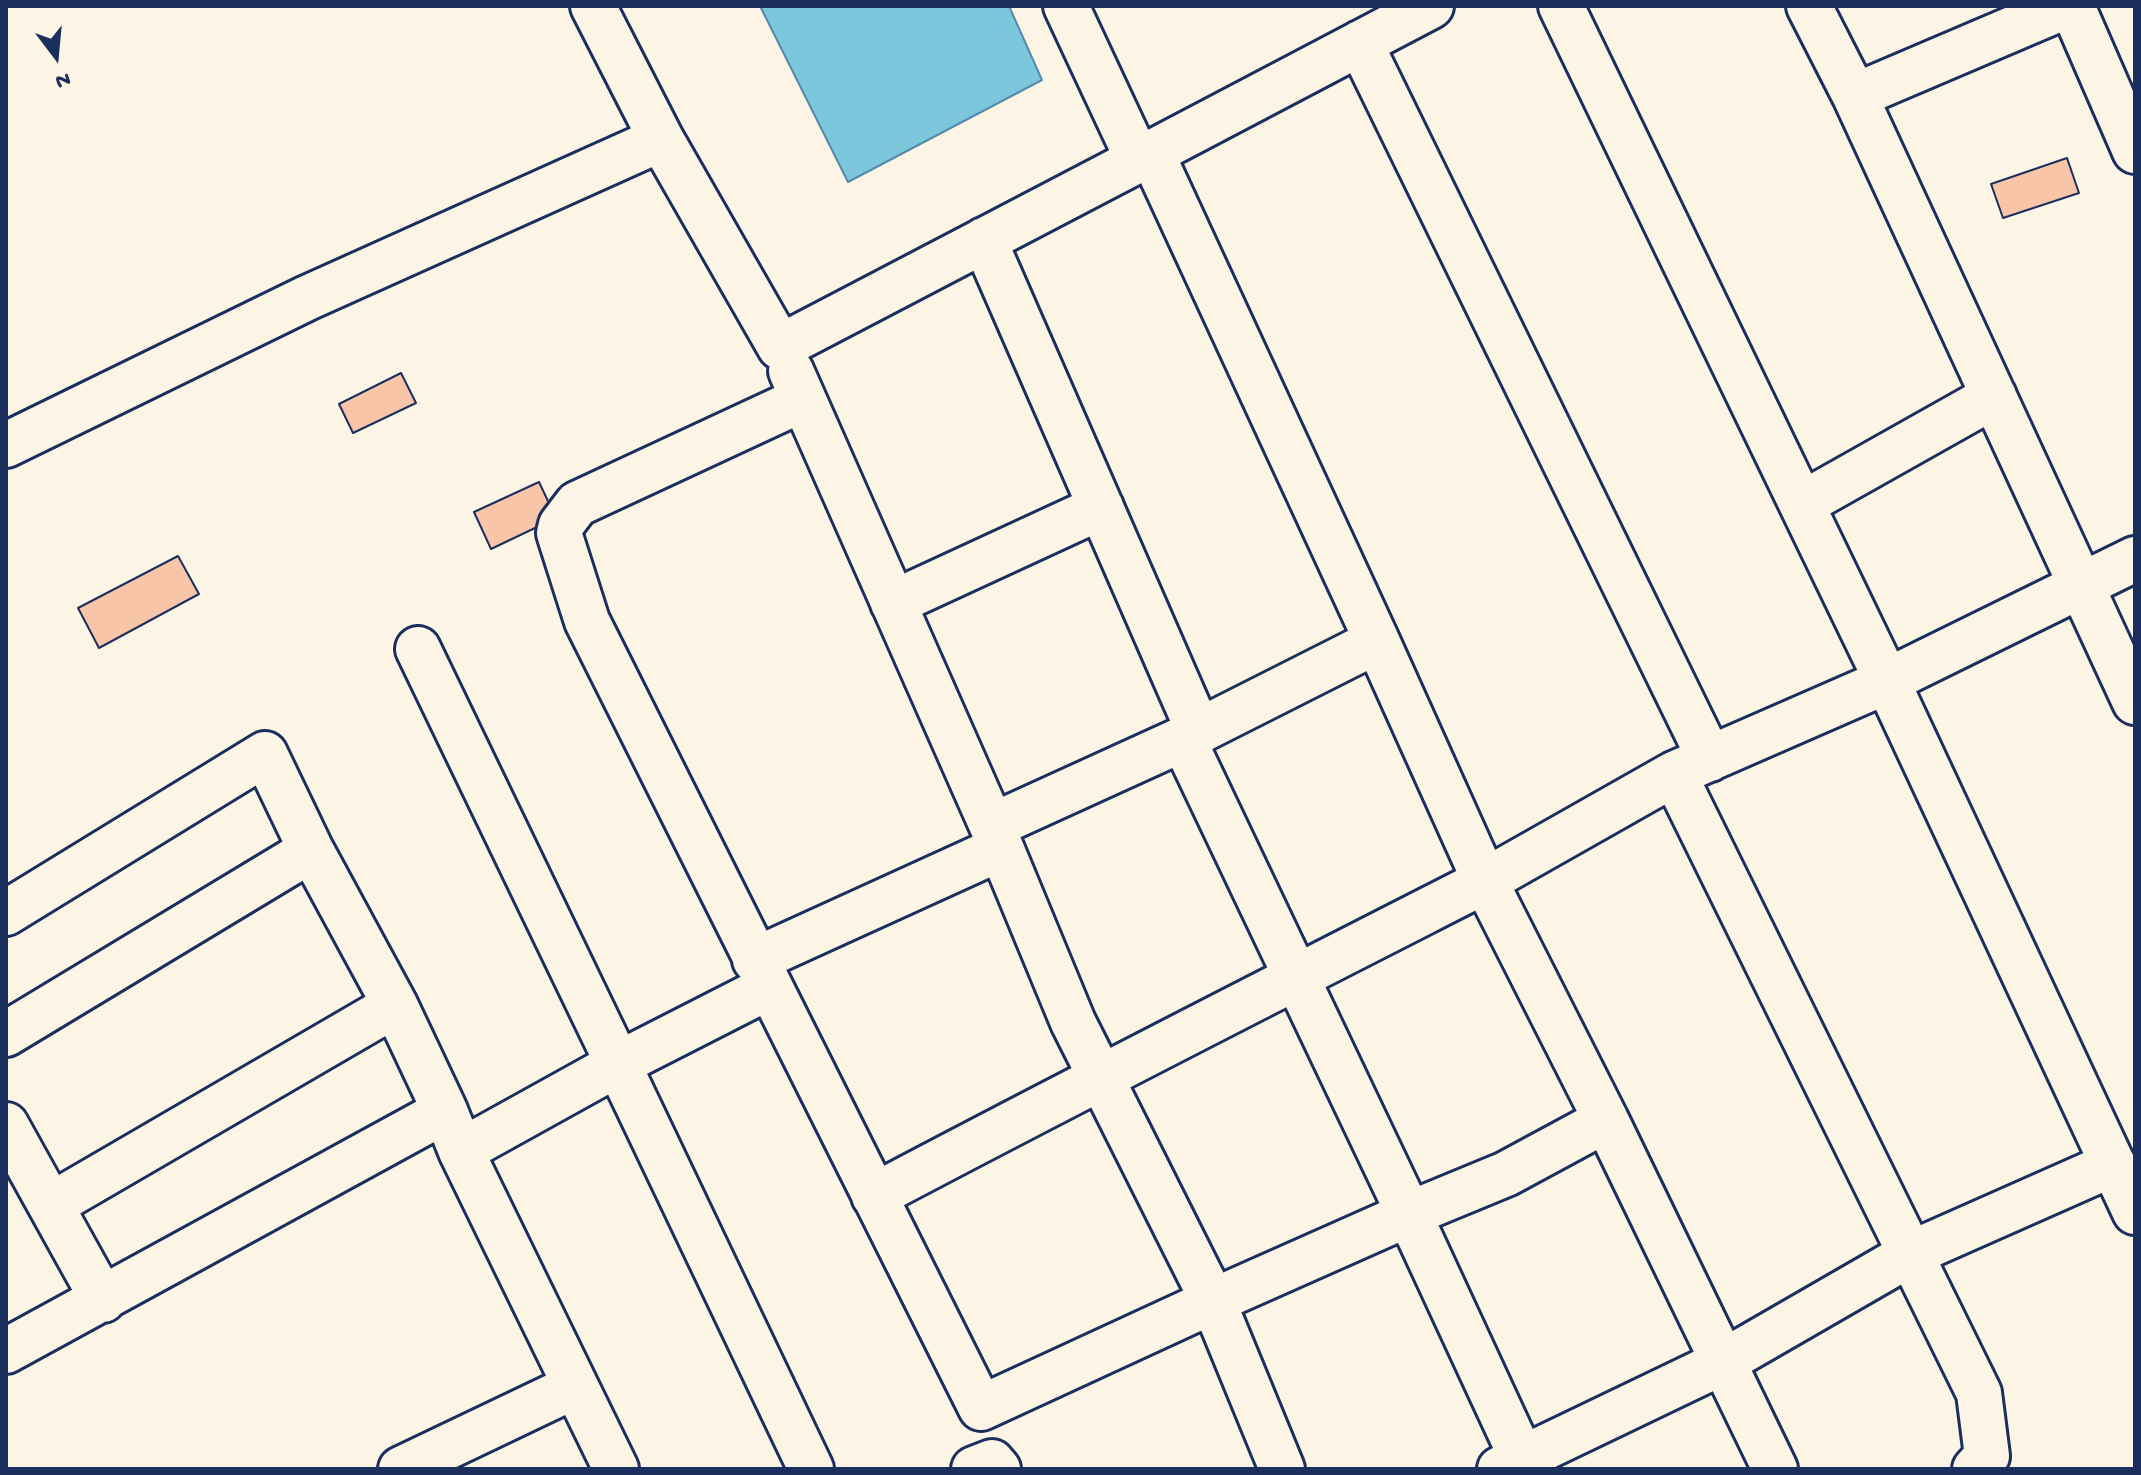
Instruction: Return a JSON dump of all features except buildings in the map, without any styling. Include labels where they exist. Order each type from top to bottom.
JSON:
[{"type":"street","points":[[593,6],[661,139],[780,347],[997,837],[1073,1022],[1213,1301],[1282,1469]]},
{"type":"street","points":[[1066,6],[1145,156],[1377,641],[1485,881],[1606,1120],[1775,1469]]},
{"type":"street","points":[[780,347],[1431,6]]},
{"type":"street","points":[[1561,6],[1887,681],[2135,1212]]},
{"type":"street","points":[[1809,6],[1855,96],[2135,702]]},
{"type":"street","points":[[1855,96],[2069,6],[2135,151]]},
{"type":"street","points":[[1360,43],[1912,1253],[1979,1393],[1987,1456],[1975,1469]]},
{"type":"street","points":[[6,445],[307,298],[661,139]]},
{"type":"street","points":[[984,240],[1101,507],[1191,736],[1297,977],[1409,1214],[1517,1465],[1723,1362],[1912,1253],[2113,1164]]},
{"type":"street","points":[[1802,504],[1994,396]]},
{"type":"street","points":[[803,399],[577,504],[561,525],[559,533],[587,621],[981,1408],[1213,1301],[1506,1174],[1606,1120]]},
{"type":"street","points":[[893,603],[1101,507]]},
{"type":"street","points":[[874,1196],[1100,1076],[1485,881],[1692,766],[1887,681],[2135,559]]},
{"type":"street","points":[[461,1151],[618,1064],[762,974],[997,837],[1377,641]]},
{"type":"street","points":[[418,649],[811,1469]]},
{"type":"street","points":[[6,913],[265,754],[311,850],[395,1005],[461,1151],[616,1469]]},
{"type":"street","points":[[6,1034],[311,850]]},
{"type":"street","points":[[51,1205],[395,1005]]},
{"type":"street","points":[[6,1351],[445,1111]]},
{"type":"street","points":[[6,1125],[103,1300]]},
{"type":"street","points":[[401,1469],[575,1386]]},
{"type":"street","points":[[974,1469],[992,1462],[998,1469]]},
{"type":"water","points":[[760,6],[1009,6],[1042,80],[848,182]]}]
